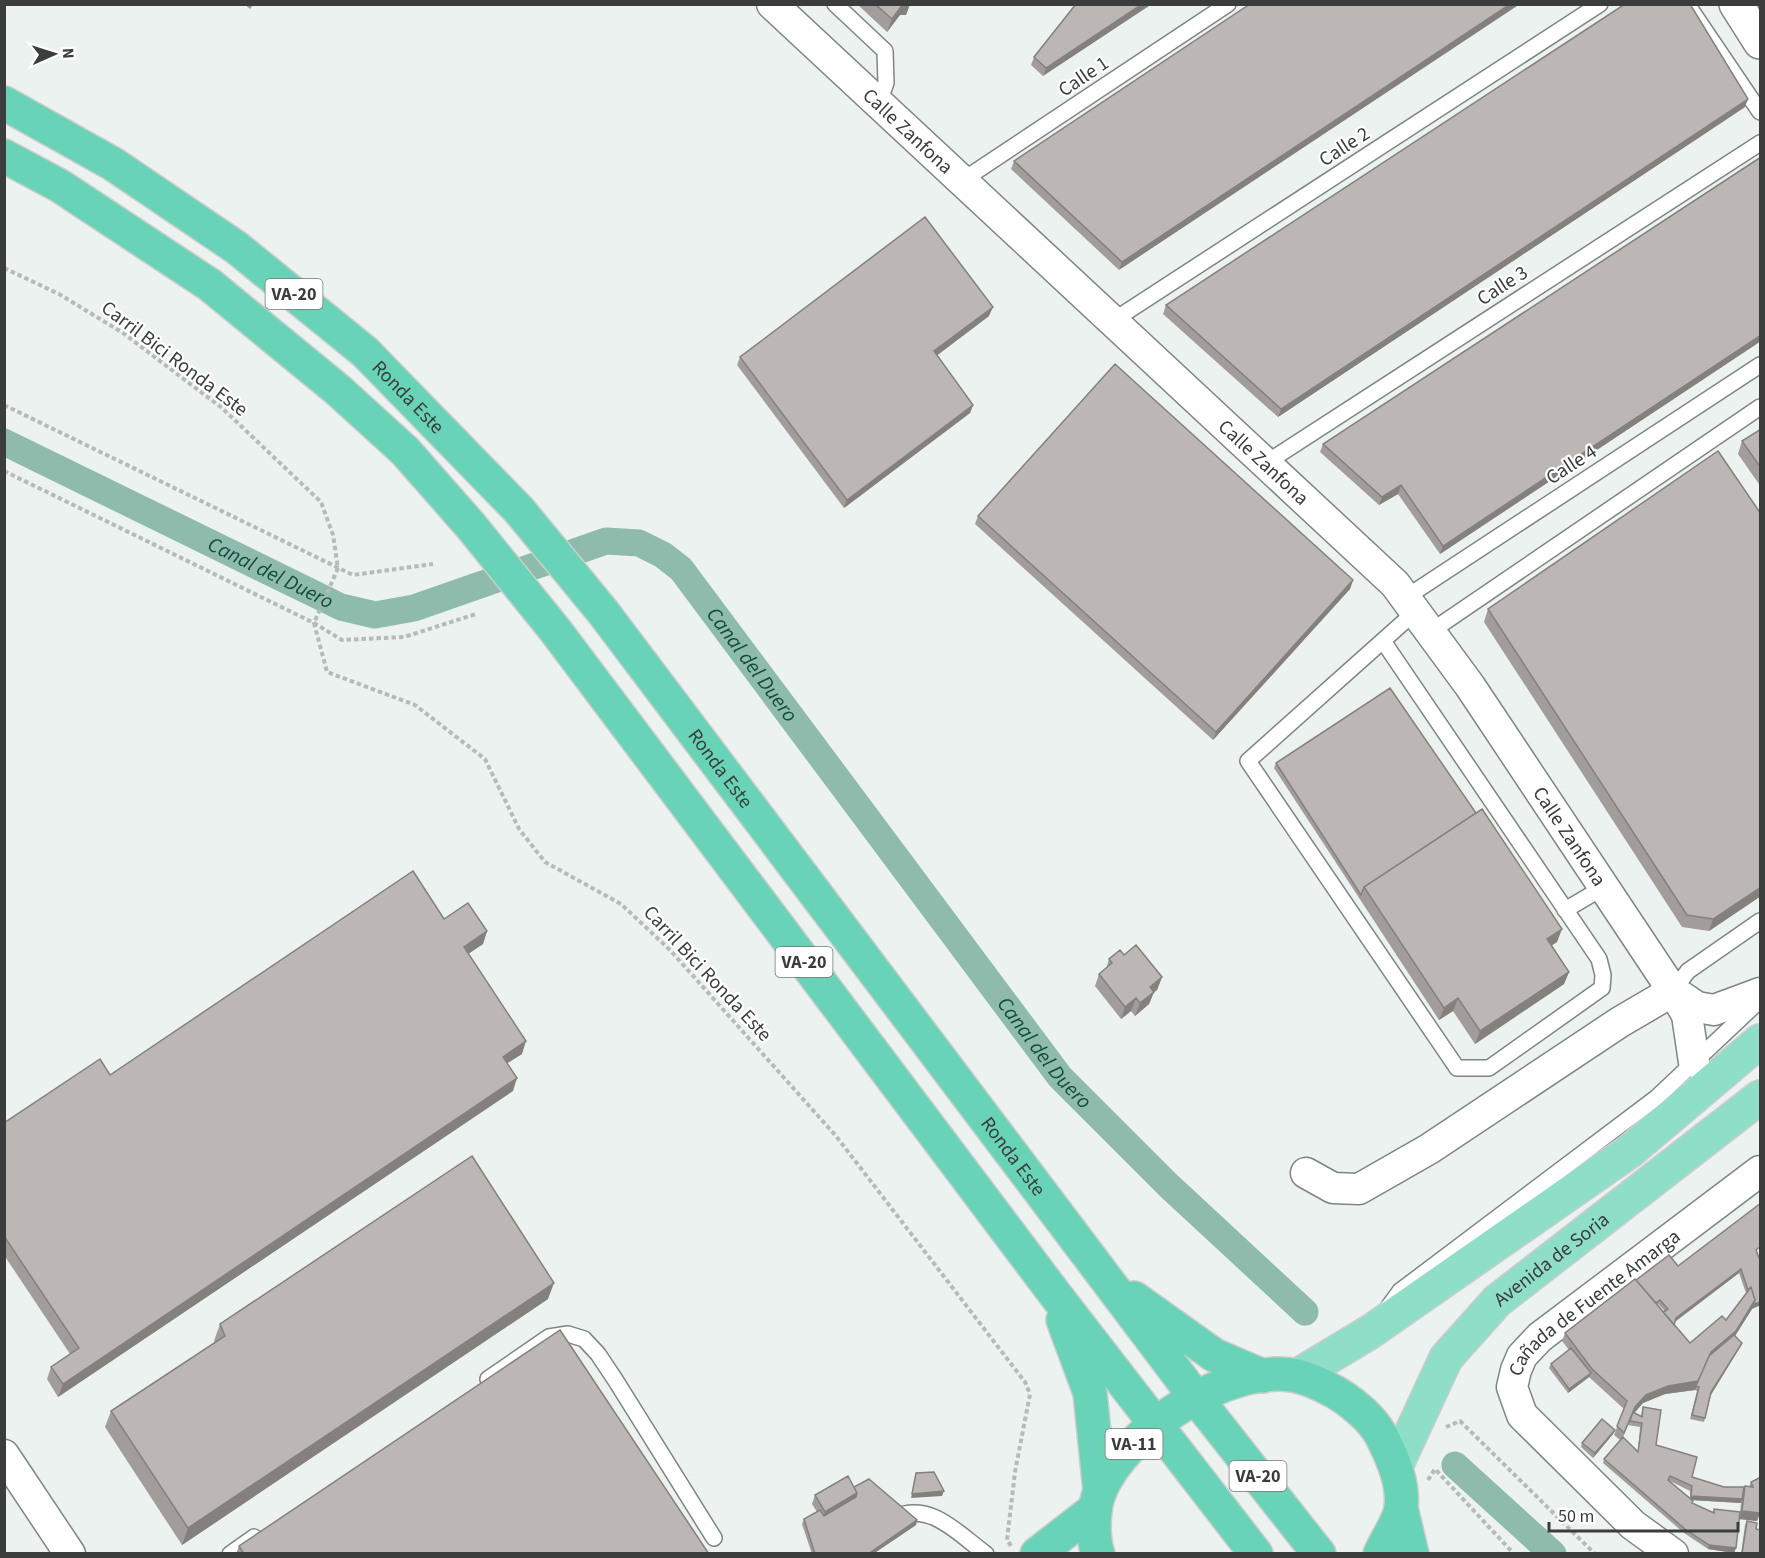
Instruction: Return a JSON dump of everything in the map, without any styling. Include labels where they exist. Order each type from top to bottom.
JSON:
[{"type":"highway","name":"Ronda Este","points":[[4,103],[113,164],[237,248],[365,352],[519,510],[603,612],[1196,1398],[1319,1554]]},
{"type":"highway","name":"VA-20","points":[[4,156],[60,186],[210,285],[338,390],[396,444],[471,526],[555,630],[1054,1293],[1256,1554]]},
{"type":"highway","points":[[1104,1276],[1214,1355],[1263,1376]]},
{"type":"highway","points":[[1054,1293],[1090,1393],[1098,1554]]},
{"type":"highway","name":"VA-11","points":[[1037,1554],[1097,1500],[1120,1456],[1156,1423],[1196,1398],[1229,1384],[1263,1376],[1297,1376],[1335,1392],[1359,1409],[1379,1431],[1396,1466],[1401,1508]]},
{"type":"highway","points":[[1380,1554],[1401,1508]]},
{"type":"highway","points":[[1401,1508],[1412,1554]]},
{"type":"main road","points":[[1297,1376],[1370,1332],[1630,1151],[1761,1041]]},
{"type":"main road","name":"Avenida de Soria","points":[[1396,1466],[1446,1358],[1497,1301],[1761,1097]]},
{"type":"street","name":"Calle Zanfona","points":[[772,4],[879,102],[960,182],[1395,584],[1470,686],[1673,991],[1687,1015],[1694,1062]]},
{"type":"street","points":[[1736,4],[1761,42]]},
{"type":"street","name":"Calle Zanfona","points":[[1673,991],[1697,1008],[1714,1010],[1761,993]]},
{"type":"street","points":[[1306,1173],[1334,1188],[1359,1189],[1429,1149],[1620,1022],[1673,991]]},
{"type":"street","name":"Cañada de Fuente Amarga","points":[[1673,1554],[1633,1525],[1522,1415],[1512,1387],[1522,1356],[1540,1337],[1761,1171]]},
{"type":"street","points":[[4,1455],[70,1554]]},
{"type":"lane","points":[[835,4],[885,51],[886,83],[879,102]]},
{"type":"lane","name":"Calle 1","points":[[960,182],[1228,4]]},
{"type":"lane","name":"Calle 2","points":[[1111,322],[1600,4]]},
{"type":"lane","points":[[1687,4],[1761,112]]},
{"type":"lane","name":"Calle 3","points":[[1266,463],[1761,143]]},
{"type":"lane","name":"Calle 4","points":[[1417,614],[1761,365]]},
{"type":"lane","points":[[1383,641],[1599,959],[1603,975],[1602,988],[1489,1068],[1456,1068],[1248,761],[1383,641],[1417,614],[1714,446],[1761,407]]},
{"type":"lane","points":[[1565,910],[1604,887]]},
{"type":"lane","points":[[1673,991],[1688,971],[1761,921]]},
{"type":"lane","points":[[1370,1332],[1400,1291],[1656,1098],[1761,999]]},
{"type":"lane","points":[[472,1390],[549,1337],[568,1334],[584,1339],[610,1372],[714,1538]]},
{"type":"lane","points":[[895,1517],[906,1512],[922,1511],[934,1516],[986,1554]]},
{"type":"lane","points":[[230,1554],[269,1527]]},
{"type":"path","name":"Carril Bici Ronda Este","points":[[4,268],[59,294],[123,333],[222,408],[321,502],[333,535],[338,568]]},
{"type":"path","points":[[4,405],[353,576],[433,564]]},
{"type":"path","points":[[4,471],[314,623],[342,640],[404,637],[476,614]]},
{"type":"path","points":[[314,623],[338,568]]},
{"type":"path","name":"Carril Bici Ronda Este","points":[[314,623],[327,672],[415,705],[485,759],[519,829],[545,862],[621,904],[670,950],[836,1136],[1025,1382],[1030,1394],[1015,1472],[1007,1540]]},
{"type":"path","points":[[1444,1428],[1460,1421],[1594,1554]]},
{"type":"path","points":[[1435,1469],[1514,1554]]},
{"type":"building","points":[[875,4],[903,4],[892,19]]},
{"type":"building","points":[[1076,4],[1142,4],[1046,68],[1034,57]]},
{"type":"building","points":[[1250,4],[1510,4],[1122,262],[1014,161]]},
{"type":"building","points":[[1625,4],[1690,4],[1748,99],[1281,409],[1166,305]]},
{"type":"building","points":[[1761,157],[1761,335],[1443,546],[1401,485],[1382,497],[1323,444]]},
{"type":"building","points":[[925,217],[993,307],[934,351],[973,405],[847,500],[740,357]]},
{"type":"building","points":[[1115,364],[1353,580],[1216,732],[978,516]]},
{"type":"building","points":[[1761,429],[1761,468],[1742,441]]},
{"type":"building","points":[[1718,451],[1761,514],[1761,887],[1713,919],[1687,915],[1488,609]]},
{"type":"building","points":[[1390,688],[1476,813],[1364,887],[1361,895],[1276,763]]},
{"type":"building","points":[[1482,809],[1562,929],[1547,939],[1569,972],[1480,1031],[1458,998],[1444,1008],[1364,887]]},
{"type":"building","points":[[413,871],[444,919],[468,903],[487,931],[464,947],[526,1041],[503,1057],[517,1078],[63,1384],[51,1367],[79,1348],[4,1236],[4,1123],[100,1059],[110,1075]]},
{"type":"building","points":[[1136,945],[1162,977],[1150,987],[1154,992],[1140,1003],[1136,998],[1125,1007],[1099,974],[1112,963],[1109,959],[1120,950],[1124,955]]},
{"type":"building","points":[[472,1156],[554,1283],[188,1528],[111,1411],[225,1336],[220,1324]]},
{"type":"building","points":[[1761,1203],[1761,1246],[1756,1250],[1761,1263],[1761,1302],[1754,1304],[1751,1287],[1748,1290],[1741,1269],[1676,1318],[1674,1325],[1663,1312],[1668,1309],[1660,1300],[1656,1303],[1636,1280],[1669,1255],[1678,1266]]},
{"type":"building","points":[[1635,1279],[1690,1343],[1722,1316],[1726,1320],[1751,1287],[1755,1300],[1736,1331],[1711,1352],[1698,1381],[1668,1386],[1646,1395],[1635,1407],[1624,1433],[1617,1426],[1627,1401],[1592,1369],[1565,1333]]},
{"type":"building","points":[[560,1330],[709,1554],[244,1554],[239,1546]]},
{"type":"building","points":[[1734,1335],[1742,1343],[1711,1392],[1705,1418],[1692,1415],[1699,1387],[1696,1386],[1709,1356]]},
{"type":"building","points":[[1571,1348],[1591,1373],[1569,1389],[1551,1364]]},
{"type":"building","points":[[1643,1407],[1661,1410],[1656,1445],[1697,1457],[1692,1477],[1724,1487],[1744,1487],[1742,1499],[1691,1496],[1692,1486],[1670,1476],[1668,1480],[1693,1501],[1692,1503],[1714,1513],[1714,1509],[1740,1512],[1736,1548],[1709,1545],[1685,1529],[1604,1459],[1623,1437],[1638,1452],[1642,1423],[1630,1421],[1633,1412],[1642,1417]]},
{"type":"building","points":[[1602,1419],[1615,1430],[1595,1453],[1582,1443]]},
{"type":"building","points":[[934,1472],[944,1491],[912,1494],[916,1473]]},
{"type":"building","points":[[848,1476],[857,1493],[825,1512],[815,1495]]},
{"type":"building","points":[[1761,1477],[1760,1513],[1742,1511],[1745,1486],[1753,1487],[1751,1482]]},
{"type":"building","points":[[869,1479],[917,1520],[868,1554],[815,1554],[804,1519],[820,1510],[824,1516],[856,1497],[854,1487]]},
{"type":"building","points":[[1747,1521],[1757,1523],[1756,1529],[1761,1530],[1761,1554],[1742,1554]]},
{"type":"waterway","name":"Canal del Duero","points":[[4,442],[341,607],[375,615],[414,608],[606,541],[639,543],[663,555],[681,569],[1060,1077],[1168,1185],[1305,1312]]},
{"type":"waterway","name":"Canal del Duero","points":[[1455,1465],[1553,1554]]}]
